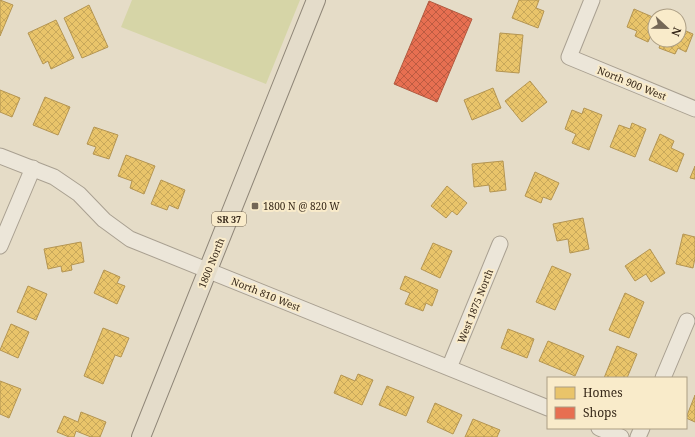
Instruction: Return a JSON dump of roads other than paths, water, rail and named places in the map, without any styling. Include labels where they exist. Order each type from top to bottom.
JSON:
[{"type":"main road","name":"1800 North","points":[[142,437],[316,0]]},
{"type":"street","name":"North 900 West","points":[[592,0],[569,58],[695,109]]},
{"type":"street","name":"North 810 West","points":[[0,156],[54,177],[79,194],[104,220],[130,239],[547,408]]},
{"type":"street","points":[[0,246],[32,168]]},
{"type":"street","name":"West 1875 North","points":[[449,368],[500,244]]},
{"type":"street","points":[[663,377],[687,321]]},
{"type":"street","points":[[601,429],[621,437]]},
{"type":"place","name":"1800 N @ 820 W","points":[[255,206]]}]
